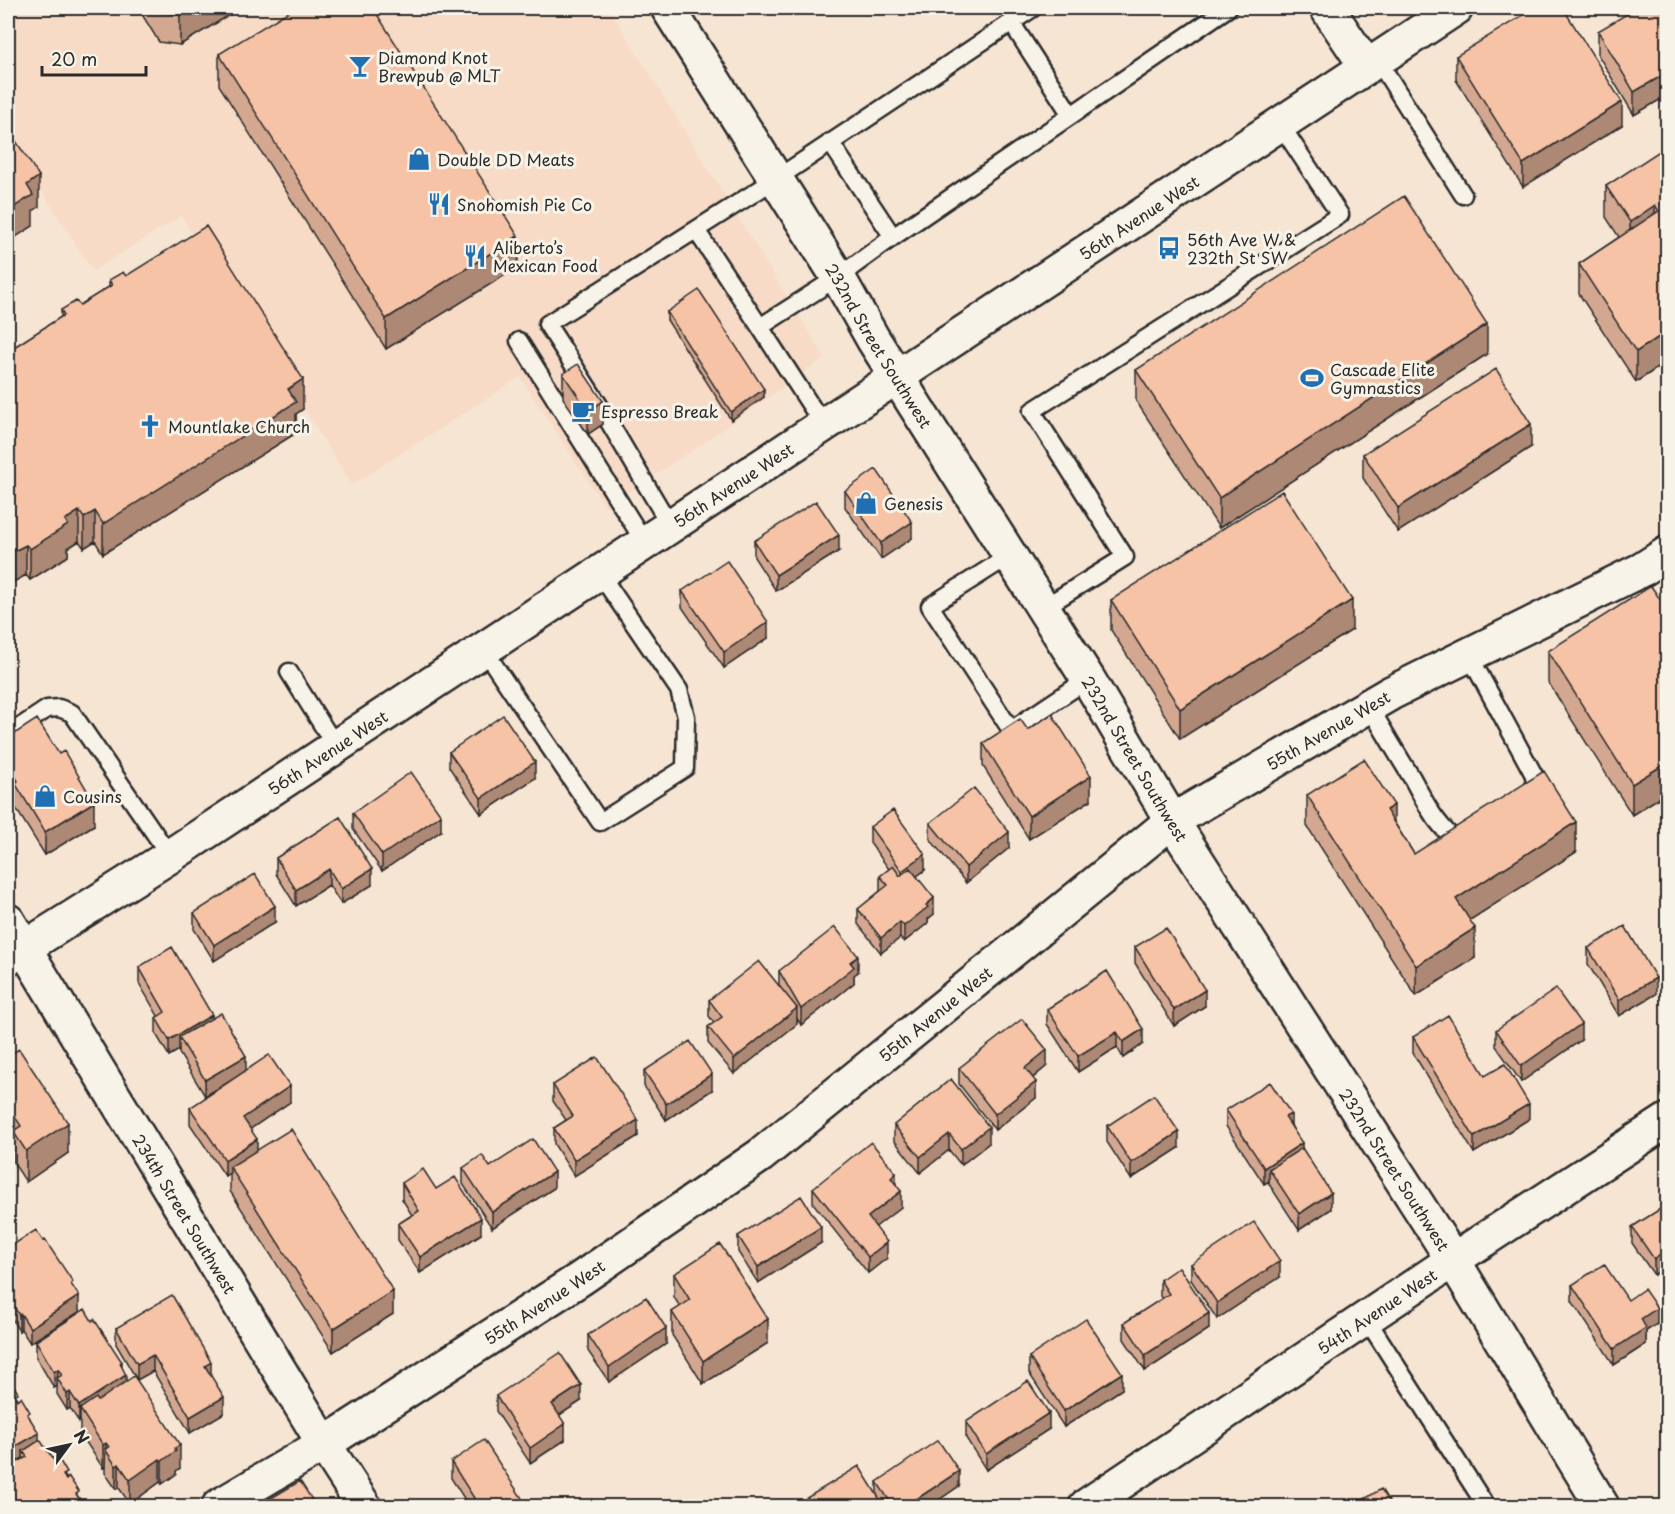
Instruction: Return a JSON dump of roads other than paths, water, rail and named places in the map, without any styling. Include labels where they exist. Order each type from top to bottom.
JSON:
[{"type":"street","name":"232nd Street Southwest","points":[[668,8],[838,277],[873,339],[1088,679],[1172,821],[1452,1260],[1602,1506]]},
{"type":"street","points":[[1327,8],[1372,63]]},
{"type":"street","name":"56th Avenue West","points":[[13,942],[170,856],[1456,8]]},
{"type":"street","name":"55th Avenue West","points":[[219,1506],[324,1444],[580,1279],[761,1155],[1172,821],[1369,706],[1643,569],[1668,553]]},
{"type":"street","name":"234th Street Southwest","points":[[13,942],[364,1506]]},
{"type":"street","name":"54th Avenue West","points":[[1086,1506],[1452,1260],[1668,1120]]},
{"type":"lane","points":[[658,535],[599,405],[547,324],[776,178],[1033,8]]},
{"type":"lane","points":[[760,327],[838,277],[1228,8]]},
{"type":"lane","points":[[1011,22],[1071,115]]},
{"type":"lane","points":[[1372,63],[1463,195]]},
{"type":"lane","points":[[1043,608],[1125,557],[1032,411],[1341,215],[1280,123]]},
{"type":"lane","points":[[830,142],[893,237]]},
{"type":"lane","points":[[696,230],[824,426]]},
{"type":"lane","points":[[519,341],[658,535]]},
{"type":"lane","points":[[1009,556],[930,606],[1011,730],[1088,679]]},
{"type":"lane","points":[[484,650],[600,822],[685,768],[687,717],[679,690],[600,574]]},
{"type":"lane","points":[[1468,655],[1534,775],[1535,789],[1529,801],[1520,806]]},
{"type":"lane","points":[[289,672],[336,747]]},
{"type":"lane","points":[[1369,706],[1428,810],[1441,827],[1454,838],[1476,834],[1485,829]]},
{"type":"lane","points":[[8,735],[47,709],[60,708],[72,713],[170,856]]},
{"type":"lane","points":[[1366,1318],[1486,1506]]},
{"type":"place","name":"Diamond Knot Brewpub @ MLT","points":[[360,66]]},
{"type":"place","name":"Double DD Meats","points":[[419,159]]},
{"type":"place","name":"Snohomish Pie Co","points":[[439,204]]},
{"type":"place","name":"56th Ave W & 232th St SW","points":[[1169,248]]},
{"type":"place","name":"Aliberto’s Mexican Food","points":[[475,256]]},
{"type":"place","name":"Cascade Elite Gymnastics","points":[[1312,378]]},
{"type":"place","name":"Espresso Break","points":[[583,411]]},
{"type":"place","name":"Mountlake Church","points":[[150,426]]},
{"type":"place","name":"Genesis","points":[[866,503]]},
{"type":"place","name":"Cousins","points":[[45,796]]}]
